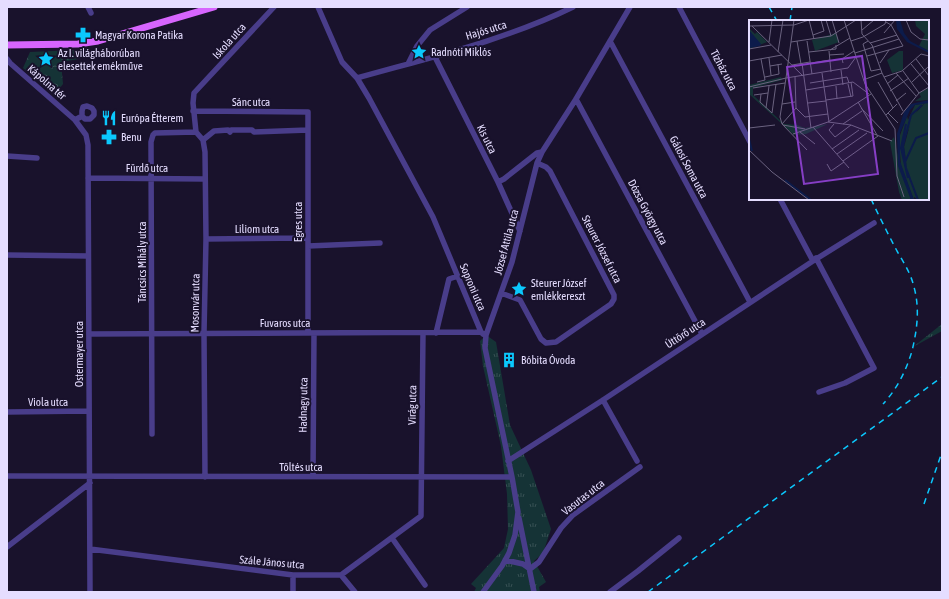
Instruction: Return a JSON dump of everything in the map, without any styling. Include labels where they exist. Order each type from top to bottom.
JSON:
[{"type":"main road","points":[[7,44],[78,44],[124,34],[193,10],[214,7]]},
{"type":"street","points":[[88,7],[91,13]]},
{"type":"street","name":"Iskola utca","points":[[196,132],[194,93],[274,7]]},
{"type":"street","name":"Soproni utca","points":[[318,7],[342,62],[357,78],[433,217],[483,334],[518,512],[513,543],[505,560],[483,592]]},
{"type":"street","points":[[408,64],[417,46],[430,30],[467,7]]},
{"type":"street","name":"Hajós utca","points":[[357,78],[435,57],[507,34],[548,19],[573,7]]},
{"type":"street","name":"József Attila utca","points":[[483,334],[501,293],[512,262],[537,163],[542,152],[576,99],[630,7]]},
{"type":"street","name":"Tízház utca","points":[[679,7],[749,140]]},
{"type":"street","name":"Gálosi Soma utca","points":[[610,41],[750,302]]},
{"type":"street","name":"Kis utca","points":[[435,57],[498,182],[520,231]]},
{"type":"street","name":"Kápolna tér","points":[[7,59],[76,120]]},
{"type":"street","name":"Dózsa György utca","points":[[576,99],[702,334]]},
{"type":"street","points":[[84,107],[92,108],[94,111],[94,115],[90,119],[85,119],[82,116],[84,107]]},
{"type":"street","name":"Sánc utca","points":[[194,111],[308,112]]},
{"type":"street","name":"Egres utca","points":[[308,112],[308,333]]},
{"type":"street","points":[[76,120],[82,116]]},
{"type":"street","name":"Ostermayer utca","points":[[76,120],[86,135],[88,145],[90,592]]},
{"type":"street","points":[[196,132],[203,140],[214,131],[308,130]]},
{"type":"street","name":"Táncsics Mihály utca","points":[[152,434],[151,142],[155,133],[196,132]]},
{"type":"street","name":"Mosonvár utca","points":[[203,140],[205,152],[206,239],[204,333],[205,476]]},
{"type":"street","name":"József Attila utca","points":[[498,182],[537,153],[542,152]]},
{"type":"street","points":[[7,156],[37,158]]},
{"type":"street","name":"Steurer József utca","points":[[501,293],[520,300],[541,340],[546,342],[556,342],[611,304],[614,299],[614,295],[550,171],[546,167],[537,163]]},
{"type":"street","name":"Fürdő utca","points":[[88,178],[205,179]]},
{"type":"street","points":[[781,200],[874,368],[845,383],[819,392]]},
{"type":"street","name":"Úttörő utca","points":[[508,461],[750,302],[874,223]]},
{"type":"street","name":"Liliom utca","points":[[206,239],[308,238]]},
{"type":"street","points":[[308,246],[380,243]]},
{"type":"street","points":[[7,255],[88,256]]},
{"type":"street","points":[[436,332],[449,279],[458,276]]},
{"type":"street","name":"Fuvaros utca","points":[[89,334],[436,332],[483,334]]},
{"type":"street","name":"Hadnagy utca","points":[[312,476],[314,333]]},
{"type":"street","name":"Virág utca","points":[[421,478],[423,333]]},
{"type":"street","name":"Vasutas utca","points":[[530,569],[539,562],[561,528],[574,515],[639,464],[603,400]]},
{"type":"street","name":"Viola utca","points":[[7,412],[89,412]]},
{"type":"street","name":"Töltés utca","points":[[7,476],[90,480],[205,476],[512,478]]},
{"type":"street","points":[[355,592],[341,575],[420,516],[421,478]]},
{"type":"street","points":[[7,547],[90,480]]},
{"type":"street","points":[[518,512],[534,592]]},
{"type":"street","points":[[392,538],[425,585]]},
{"type":"street","points":[[610,592],[679,538]]},
{"type":"street","name":"Szále János utca","points":[[90,549],[293,576],[341,575]]},
{"type":"street","points":[[505,560],[522,564],[530,569]]},
{"type":"street","points":[[292,592],[293,576]]},
{"type":"green space","points":[[77,50],[79,59],[61,62],[63,84],[55,94],[23,68],[30,52]]},
{"type":"green space","points":[[942,324],[942,331],[913,347]]},
{"type":"green space","points":[[486,335],[496,342],[510,425],[531,470],[551,529],[543,553],[534,561],[546,582],[539,587],[540,592],[474,592],[476,588],[471,584],[504,548],[508,529],[507,494],[501,446],[483,366],[480,341]]},
{"type":"railway","points":[[769,7],[776,20]]},
{"type":"railway","points":[[790,20],[792,7]]},
{"type":"railway","points":[[871,200],[913,282],[917,303],[914,343],[910,358],[897,386],[883,404]]},
{"type":"railway","points":[[648,592],[942,377]]},
{"type":"railway","points":[[924,504],[942,452]]},
{"type":"place","name":"Magyar Korona Patika","points":[[83,35]]},
{"type":"place","name":"Radnóti Miklós","points":[[419,52]]},
{"type":"place","name":"Az I. világháborúban elesettek emékműve","points":[[46,59]]},
{"type":"place","name":"Európa Étterem","points":[[109,118]]},
{"type":"place","name":"Benu","points":[[109,137]]},
{"type":"place","name":"Steurer József emlékkereszt","points":[[519,289]]},
{"type":"place","name":"Bóbita Óvoda","points":[[509,360]]}]
